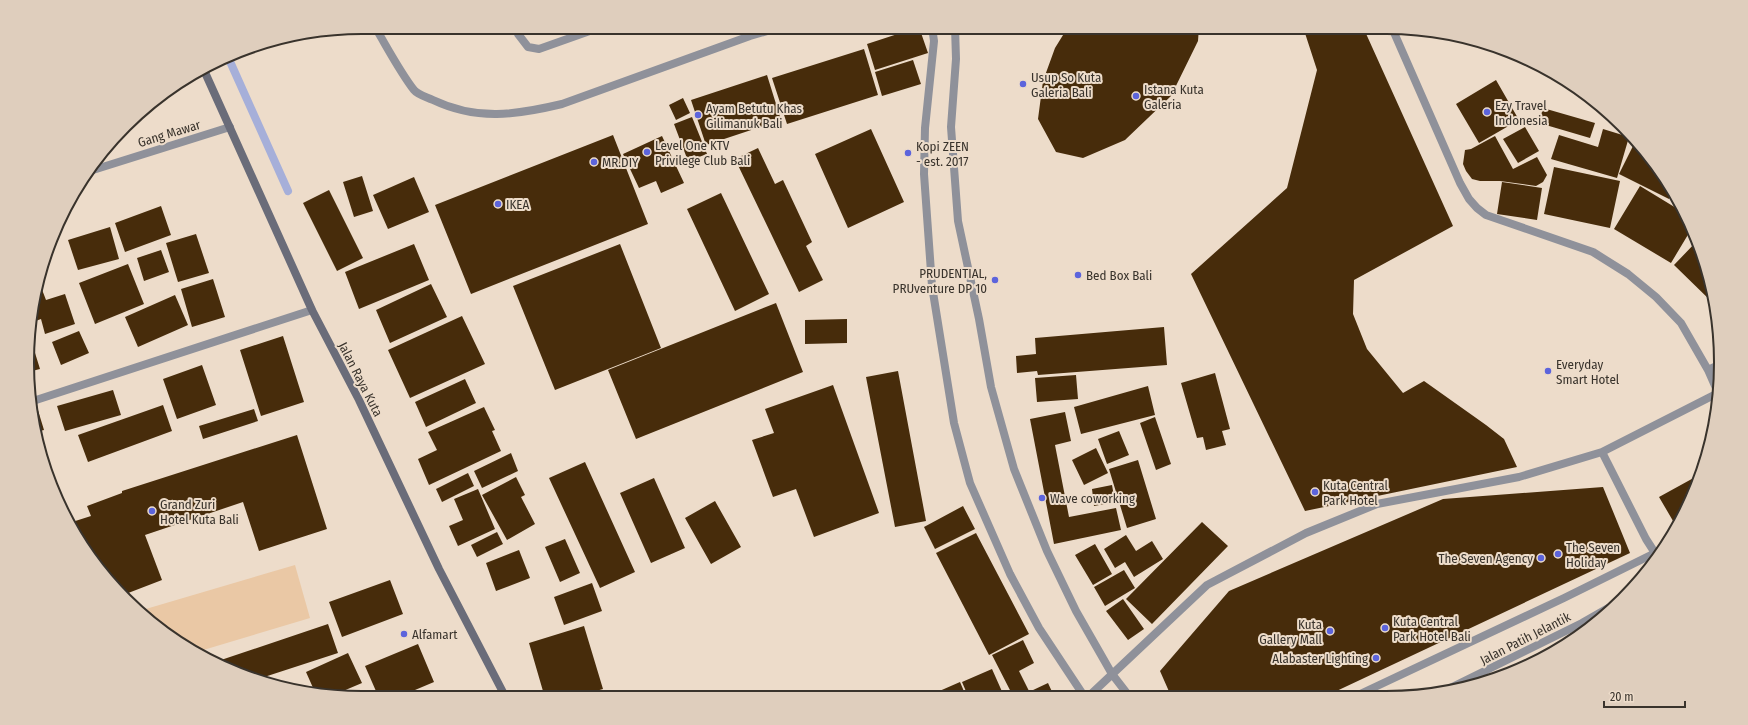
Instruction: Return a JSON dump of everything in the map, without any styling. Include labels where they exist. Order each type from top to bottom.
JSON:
[{"type":"main road","name":"Jalan Raya Kuta","points":[[206,74],[312,310],[359,400],[439,570],[502,691]]},
{"type":"street","points":[[379,34],[415,92],[445,106],[471,113],[498,115],[532,111],[562,104],[757,34]]},
{"type":"street","points":[[518,34],[528,47],[539,49],[581,34]]},
{"type":"street","points":[[933,34],[934,41],[925,128],[924,174],[932,286],[954,423],[970,484],[1010,574],[1039,628],[1081,691]]},
{"type":"street","points":[[955,34],[956,59],[951,127],[958,222],[979,319],[991,386],[1014,469],[1047,551],[1076,611],[1112,674],[1125,691]]},
{"type":"street","points":[[1395,34],[1460,183],[1477,208],[1486,215],[1503,222],[1593,252],[1628,274],[1656,297],[1681,323],[1708,370],[1713,382]]},
{"type":"street","name":"Gang Mawar","points":[[98,168],[230,127]]},
{"type":"street","points":[[37,400],[312,310]]},
{"type":"street","points":[[1708,370],[1714,368]]},
{"type":"street","points":[[1094,691],[1207,585],[1306,532],[1377,504],[1519,477],[1602,452],[1712,397]]},
{"type":"street","points":[[1602,452],[1654,552]]},
{"type":"street","points":[[1367,691],[1536,612],[1650,556]]},
{"type":"street","name":"Jalan Patih Jelantik","points":[[1462,682],[1595,615]]},
{"type":"shaded area","points":[[295,565],[310,618],[204,650],[180,636],[146,609]]},
{"type":"building","points":[[898,34],[921,34],[928,53],[875,70],[867,44]]},
{"type":"building","points":[[1064,34],[1198,34],[1198,41],[1171,96],[1125,140],[1083,158],[1056,152],[1038,119],[1043,81],[1055,48]]},
{"type":"building","points":[[1305,34],[1366,34],[1453,226],[1354,280],[1353,314],[1367,349],[1403,393],[1424,381],[1504,439],[1517,467],[1305,511],[1191,274],[1287,188],[1317,70]]},
{"type":"building","points":[[864,49],[878,95],[787,124],[772,78]]},
{"type":"building","points":[[913,60],[921,84],[882,96],[875,72]]},
{"type":"building","points":[[767,75],[781,120],[706,145],[691,100]]},
{"type":"building","name":"Ezy Travel Indonesia","points":[[1496,80],[1519,120],[1479,143],[1456,104]]},
{"type":"building","points":[[683,98],[690,113],[676,120],[669,105]]},
{"type":"building","points":[[1543,108],[1595,123],[1590,138],[1539,123]]},
{"type":"building","points":[[692,117],[707,154],[688,161],[674,124]]},
{"type":"building","points":[[1525,127],[1539,151],[1518,163],[1503,139]]},
{"type":"building","points":[[871,129],[904,202],[848,228],[815,154]]},
{"type":"building","points":[[1603,129],[1622,135],[1628,141],[1617,178],[1551,159],[1559,135],[1598,147]]},
{"type":"building","points":[[613,135],[648,224],[471,294],[435,205]]},
{"type":"building","points":[[662,136],[684,183],[661,193],[656,181],[639,188],[623,154]]},
{"type":"building","points":[[1495,136],[1513,169],[1537,157],[1547,175],[1543,182],[1536,186],[1472,179],[1463,164],[1465,150],[1471,149]]},
{"type":"building","points":[[1633,147],[1659,180],[1670,198],[1669,199],[1619,174]]},
{"type":"building","points":[[758,148],[775,184],[783,180],[812,242],[806,246],[823,280],[799,292],[735,159]]},
{"type":"building","points":[[1554,167],[1620,181],[1610,228],[1544,214]]},
{"type":"building","points":[[362,176],[373,211],[354,217],[343,182]]},
{"type":"building","points":[[414,177],[429,212],[388,229],[373,195]]},
{"type":"building","points":[[1502,182],[1542,188],[1537,220],[1497,214]]},
{"type":"building","points":[[1640,186],[1675,207],[1688,235],[1671,263],[1614,229]]},
{"type":"building","points":[[329,190],[363,258],[337,271],[303,203]]},
{"type":"building","points":[[721,193],[769,294],[735,311],[687,209]]},
{"type":"building","points":[[161,206],[171,235],[125,252],[115,223]]},
{"type":"building","points":[[110,227],[119,259],[78,270],[68,240]]},
{"type":"building","points":[[196,234],[209,273],[178,282],[166,243]]},
{"type":"building","points":[[414,244],[429,280],[359,309],[345,272]]},
{"type":"building","points":[[620,244],[661,348],[555,390],[513,286]]},
{"type":"building","points":[[1692,246],[1708,298],[1674,265]]},
{"type":"building","points":[[161,250],[169,272],[144,281],[137,258]]},
{"type":"building","points":[[128,264],[144,304],[95,324],[79,283]]},
{"type":"building","points":[[213,279],[225,317],[192,327],[181,289]]},
{"type":"building","points":[[431,284],[447,317],[390,343],[376,310]]},
{"type":"building","points":[[42,290],[46,300],[65,294],[75,324],[45,334],[41,319],[37,320]]},
{"type":"building","points":[[175,295],[188,325],[138,347],[125,317]]},
{"type":"building","points":[[776,303],[803,372],[636,439],[608,370]]},
{"type":"building","points":[[462,316],[485,364],[410,398],[388,350]]},
{"type":"building","points":[[847,319],[847,343],[805,344],[805,320]]},
{"type":"building","points":[[1164,327],[1167,365],[1038,375],[1037,371],[1017,373],[1016,356],[1036,354],[1035,338]]},
{"type":"building","points":[[79,331],[89,353],[61,365],[52,342]]},
{"type":"building","points":[[283,336],[304,402],[261,416],[240,350]]},
{"type":"building","points":[[35,351],[40,369],[34,370]]},
{"type":"building","points":[[202,365],[216,405],[177,419],[163,379]]},
{"type":"building","points":[[898,371],[926,521],[895,527],[866,377]]},
{"type":"building","points":[[1215,373],[1230,429],[1222,431],[1226,445],[1206,450],[1203,437],[1197,438],[1181,383]]},
{"type":"building","points":[[1076,375],[1078,399],[1037,402],[1035,378]]},
{"type":"building","points":[[465,379],[476,403],[426,427],[415,402]]},
{"type":"building","points":[[833,385],[879,513],[814,537],[796,489],[773,497],[752,440],[774,433],[765,409]]},
{"type":"building","points":[[1148,386],[1155,415],[1081,434],[1074,407]]},
{"type":"building","points":[[113,390],[121,415],[65,431],[57,406]]},
{"type":"building","points":[[163,405],[172,431],[88,462],[78,435]]},
{"type":"building","points":[[484,407],[495,430],[492,431],[501,451],[429,485],[418,459],[437,450],[428,432]]},
{"type":"building","points":[[37,409],[44,430],[41,431]]},
{"type":"building","points":[[254,409],[258,421],[203,439],[199,426]]},
{"type":"building","points":[[1065,412],[1071,441],[1055,445],[1069,517],[1116,508],[1121,530],[1054,544],[1030,419]]},
{"type":"building","points":[[1155,417],[1171,464],[1156,470],[1140,423]]},
{"type":"building","points":[[1119,431],[1129,455],[1107,464],[1098,439]]},
{"type":"building","name":"Grand Zuri Hotel Kuta Bali","points":[[297,435],[327,529],[259,551],[243,502],[145,535],[162,580],[128,593],[89,545],[75,521],[91,516],[87,506],[122,493],[122,491]]},
{"type":"building","points":[[1096,448],[1108,473],[1084,485],[1072,460]]},
{"type":"building","points":[[511,453],[518,471],[482,488],[474,471]]},
{"type":"building","points":[[1138,460],[1156,519],[1127,528],[1109,469]]},
{"type":"building","points":[[585,462],[635,572],[600,588],[549,478]]},
{"type":"building","points":[[468,473],[474,486],[442,502],[436,489]]},
{"type":"building","points":[[516,477],[525,495],[521,497],[535,524],[507,540],[482,495]]},
{"type":"building","points":[[654,478],[685,548],[651,563],[620,493]]},
{"type":"building","points":[[1693,478],[1673,521],[1659,497]]},
{"type":"building","points":[[1112,485],[1115,502],[1094,506],[1092,489]]},
{"type":"building","name":"Kuta Gallery Mall","points":[[1603,487],[1630,553],[1337,691],[1169,691],[1160,671],[1229,591],[1443,499]]},
{"type":"building","points":[[478,489],[495,529],[458,546],[449,526],[463,520],[454,499]]},
{"type":"building","points":[[715,501],[741,547],[711,564],[685,518]]},
{"type":"building","points":[[963,506],[975,529],[935,549],[924,527]]},
{"type":"building","points":[[1202,522],[1228,546],[1152,624],[1126,599]]},
{"type":"building","points":[[497,532],[503,544],[477,557],[471,545]]},
{"type":"building","points":[[976,533],[1029,634],[989,655],[936,553]]},
{"type":"building","points":[[1126,535],[1136,551],[1152,541],[1163,559],[1134,577],[1125,562],[1115,568],[1104,549]]},
{"type":"building","points":[[565,539],[580,573],[560,582],[545,547]]},
{"type":"building","points":[[1095,544],[1112,574],[1093,585],[1075,555]]},
{"type":"building","points":[[519,550],[530,578],[496,591],[486,563]]},
{"type":"building","points":[[1124,570],[1135,588],[1105,606],[1094,587]]},
{"type":"building","points":[[390,580],[403,614],[342,637],[329,602]]},
{"type":"building","points":[[592,583],[602,611],[564,625],[554,597]]},
{"type":"building","points":[[1123,599],[1144,629],[1128,640],[1106,611]]},
{"type":"building","points":[[328,624],[338,653],[266,677],[223,659]]},
{"type":"building","points":[[584,626],[603,689],[596,691],[543,691],[529,643]]},
{"type":"building","points":[[1023,640],[1034,663],[1019,671],[1029,691],[1010,691],[992,655]]},
{"type":"building","points":[[418,644],[434,682],[413,691],[376,691],[365,666]]},
{"type":"building","points":[[348,653],[362,683],[345,690],[313,687],[306,672]]},
{"type":"building","points":[[992,669],[1002,691],[966,691],[962,682]]},
{"type":"building","points":[[960,682],[964,691],[939,691]]},
{"type":"building","points":[[1048,683],[1052,691],[1031,691]]},
{"type":"waterway","points":[[230,62],[288,191]]},
{"type":"place","name":"Usup So Kuta Galeria Bali","points":[[1023,84]]},
{"type":"place","name":"Istana Kuta Galeria","points":[[1136,96]]},
{"type":"place","name":"Ezy Travel Indonesia","points":[[1487,112]]},
{"type":"place","name":"Ayam Betutu Khas Gilimanuk Bali","points":[[698,115]]},
{"type":"place","name":"Level One KTV Privilege Club Bali","points":[[647,152]]},
{"type":"place","name":"Kopi ZEEN - est. 2017","points":[[908,153]]},
{"type":"place","name":"MR.DIY","points":[[594,162]]},
{"type":"place","name":"IKEA","points":[[498,204]]},
{"type":"place","name":"Bed Box Bali","points":[[1078,275]]},
{"type":"place","name":"PRUDENTIAL, PRUventure DP 10","points":[[995,280]]},
{"type":"place","name":"Everyday Smart Hotel","points":[[1548,371]]},
{"type":"place","name":"Kuta Central Park Hotel","points":[[1315,492]]},
{"type":"place","name":"Wave coworking","points":[[1042,498]]},
{"type":"place","name":"Grand Zuri Hotel Kuta Bali","points":[[152,511]]},
{"type":"place","name":"The Seven Holiday","points":[[1558,554]]},
{"type":"place","name":"The Seven Agency","points":[[1541,558]]},
{"type":"place","name":"Kuta Central Park Hotel Bali","points":[[1385,628]]},
{"type":"place","name":"Kuta Gallery Mall","points":[[1330,631]]},
{"type":"place","name":"Alfamart","points":[[404,634]]},
{"type":"place","name":"Alabaster Lighting","points":[[1376,658]]}]
